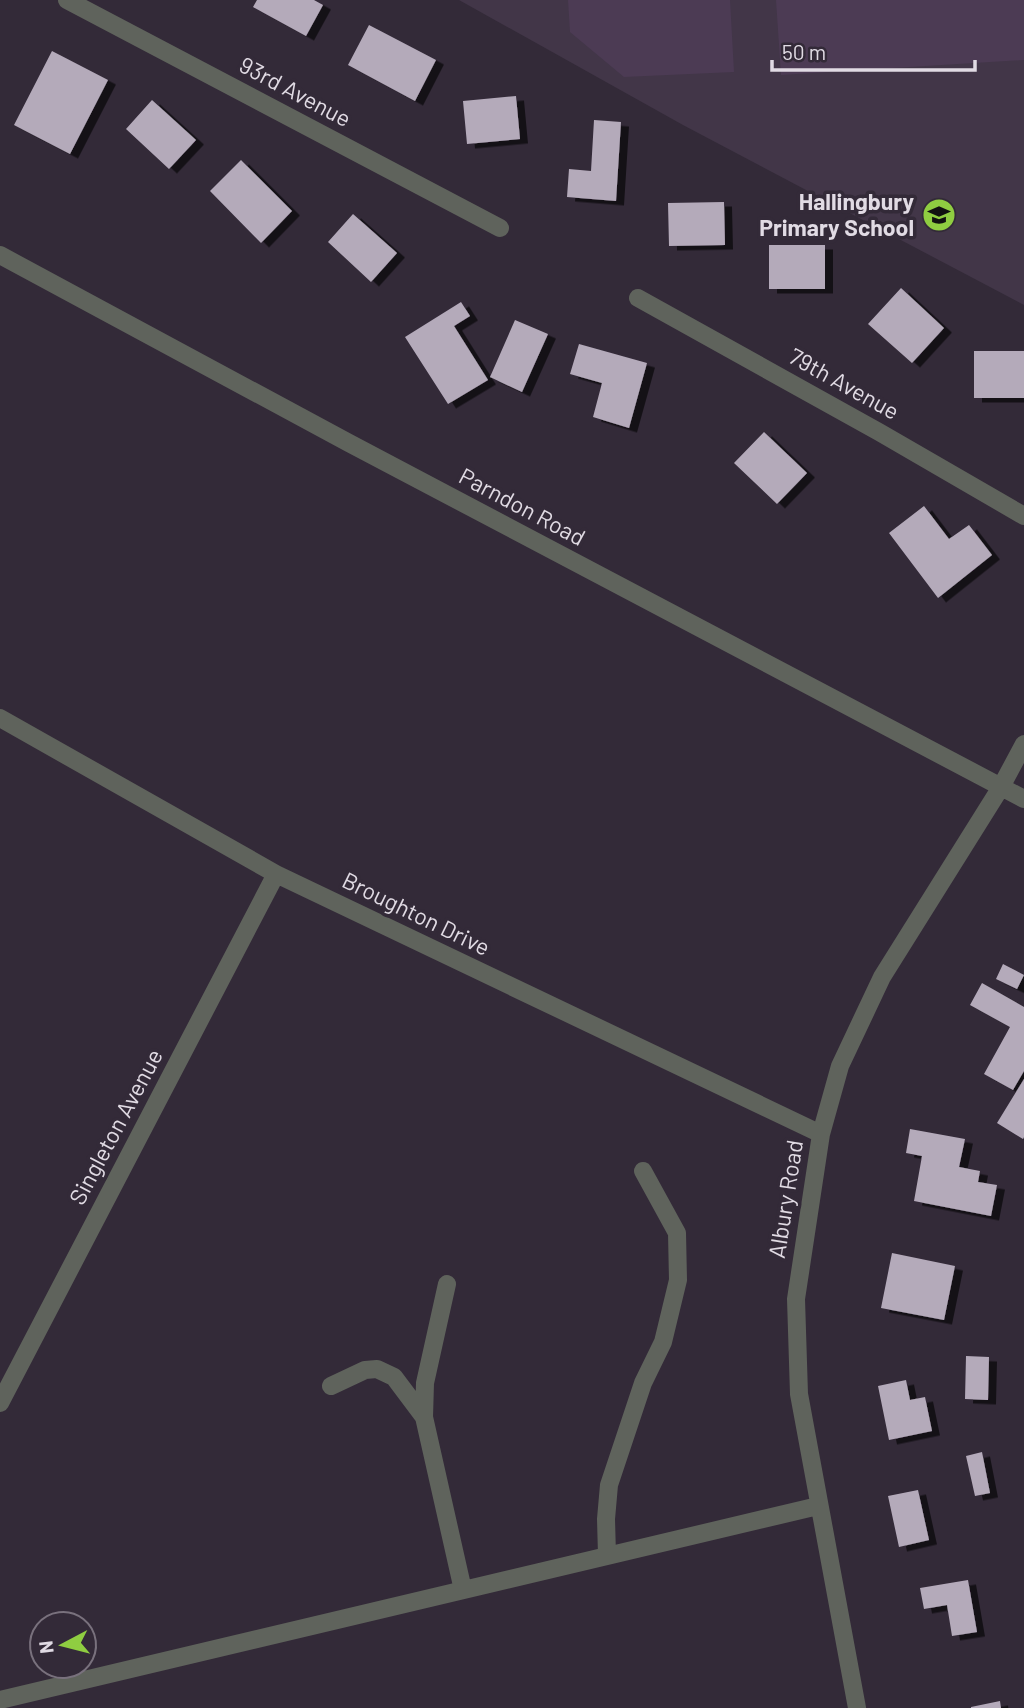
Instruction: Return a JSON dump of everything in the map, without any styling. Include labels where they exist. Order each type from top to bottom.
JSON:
[{"type":"street","name":"93rd Avenue","points":[[67,0],[500,228]]},
{"type":"street","name":"Parndon Road","points":[[0,255],[349,443],[1024,799]]},
{"type":"street","name":"79th Avenue","points":[[638,298],[1024,516]]},
{"type":"street","name":"Broughton Drive","points":[[0,718],[276,874],[821,1134]]},
{"type":"street","name":"Albury Road","points":[[857,1708],[799,1394],[796,1299],[821,1134],[840,1066],[882,977],[1001,787],[1024,744]]},
{"type":"street","name":"Singleton Avenue","points":[[0,1403],[276,874]]},
{"type":"street","points":[[607,1555],[609,1485],[643,1383],[663,1342],[678,1280],[677,1233],[643,1171]]},
{"type":"street","points":[[447,1284],[425,1383],[424,1417],[463,1590]]},
{"type":"street","points":[[331,1386],[365,1370],[377,1369],[394,1377],[424,1417]]},
{"type":"street","points":[[0,1700],[818,1506]]},
{"type":"shaded area","name":"Hallingbury Primary School","points":[[459,0],[1024,0],[1024,305],[683,125]]},
{"type":"shaded area","points":[[568,0],[730,0],[734,72],[624,77],[570,32]]},
{"type":"shaded area","points":[[776,0],[1024,0],[1024,60],[781,75]]},
{"type":"building","points":[[257,0],[314,0],[323,5],[306,36],[253,7]]},
{"type":"building","points":[[369,25],[436,60],[415,101],[348,65]]},
{"type":"building","points":[[52,51],[108,80],[70,154],[14,125]]},
{"type":"building","points":[[516,96],[520,139],[467,144],[463,101]]},
{"type":"building","points":[[152,100],[196,140],[169,169],[126,129]]},
{"type":"building","points":[[594,120],[621,122],[616,201],[567,197],[569,169],[591,171]]},
{"type":"building","points":[[241,160],[292,211],[261,243],[210,191]]},
{"type":"building","points":[[724,202],[725,245],[669,246],[668,203]]},
{"type":"building","points":[[353,214],[397,253],[371,282],[328,242]]},
{"type":"building","points":[[769,245],[825,245],[825,289],[769,289]]},
{"type":"building","points":[[901,288],[944,328],[912,363],[868,324]]},
{"type":"building","points":[[461,302],[470,316],[454,326],[488,380],[448,404],[405,337]]},
{"type":"building","points":[[515,320],[548,334],[522,392],[490,377]]},
{"type":"building","points":[[579,344],[647,363],[629,428],[593,417],[602,383],[570,374]]},
{"type":"building","points":[[974,351],[1024,351],[1024,398],[974,398]]},
{"type":"building","points":[[764,432],[807,473],[777,504],[734,463]]},
{"type":"building","points":[[924,506],[949,539],[969,525],[992,555],[938,598],[889,533]]},
{"type":"building","points":[[1003,964],[1024,975],[1017,989],[996,979]]},
{"type":"building","points":[[982,983],[1024,1007],[1024,1071],[1013,1090],[984,1074],[1010,1027],[970,1005]]},
{"type":"building","points":[[1024,1079],[1024,1137],[1023,1139],[997,1123]]},
{"type":"building","points":[[910,1129],[965,1139],[959,1167],[980,1171],[978,1182],[997,1185],[991,1216],[914,1201],[922,1156],[906,1153]]},
{"type":"building","points":[[892,1253],[955,1266],[944,1320],[881,1308]]},
{"type":"building","points":[[966,1356],[989,1357],[988,1400],[965,1399]]},
{"type":"building","points":[[906,1380],[910,1400],[925,1397],[932,1431],[889,1440],[878,1386]]},
{"type":"building","points":[[982,1452],[990,1493],[975,1496],[966,1456]]},
{"type":"building","points":[[918,1490],[929,1540],[899,1547],[888,1496]]},
{"type":"building","points":[[968,1580],[977,1632],[952,1636],[947,1605],[924,1609],[920,1588]]},
{"type":"building","points":[[1000,1701],[1001,1708],[971,1708],[971,1707]]},
{"type":"place","name":"Hallingbury Primary School","points":[[939,215]]}]
